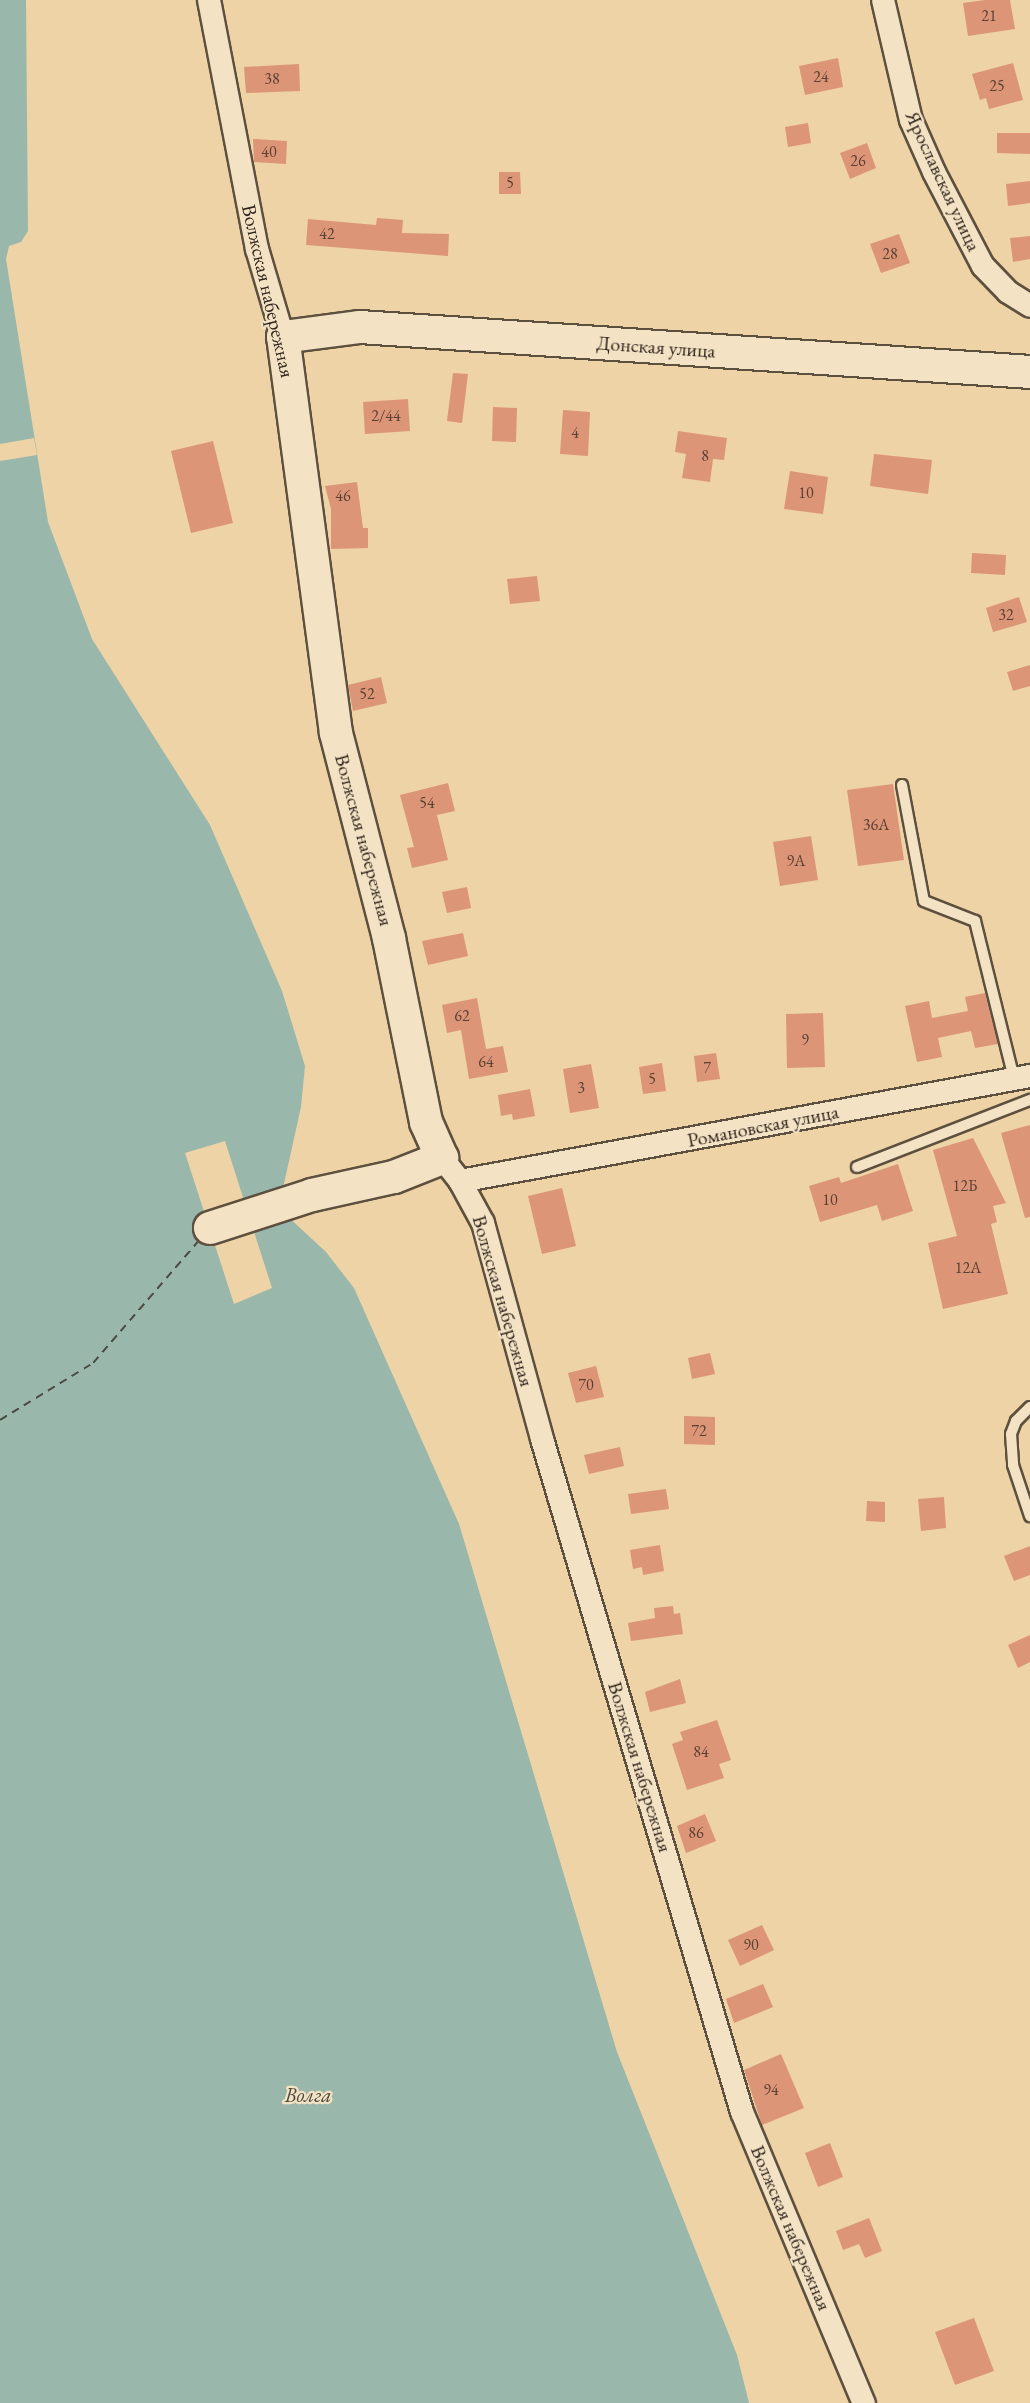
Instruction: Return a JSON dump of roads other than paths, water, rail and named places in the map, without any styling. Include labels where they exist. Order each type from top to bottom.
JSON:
[{"type":"street","name":"Волжская набережная","points":[[209,0],[257,249],[283,338],[336,733],[389,938],[426,1122],[483,1223],[542,1439],[742,2112],[864,2403]]},
{"type":"street","name":"Ярославская улица","points":[[883,0],[911,120],[934,172],[983,266],[1008,292],[1030,306]]},
{"type":"street","name":"Донская улица","points":[[283,338],[360,327],[1030,372]]},
{"type":"street","name":"Романовская улица","points":[[451,1169],[496,1173],[1015,1079]]},
{"type":"street","points":[[210,1228],[312,1195],[394,1177],[451,1169]]},
{"type":"lane","points":[[902,784],[924,902],[975,921],[1015,1079]]},
{"type":"lane","points":[[857,1167],[1030,1100]]},
{"type":"lane","points":[[1030,1407],[1016,1421],[1011,1434],[1013,1466],[1030,1516]]},
{"type":"water","name":"Волга","points":[[0,0],[26,0],[28,231],[21,242],[9,246],[6,259],[48,522],[92,639],[210,825],[282,991],[305,1066],[301,1107],[281,1197],[285,1214],[326,1252],[354,1288],[459,1524],[617,2052],[737,2355],[749,2403],[0,2403]]}]
